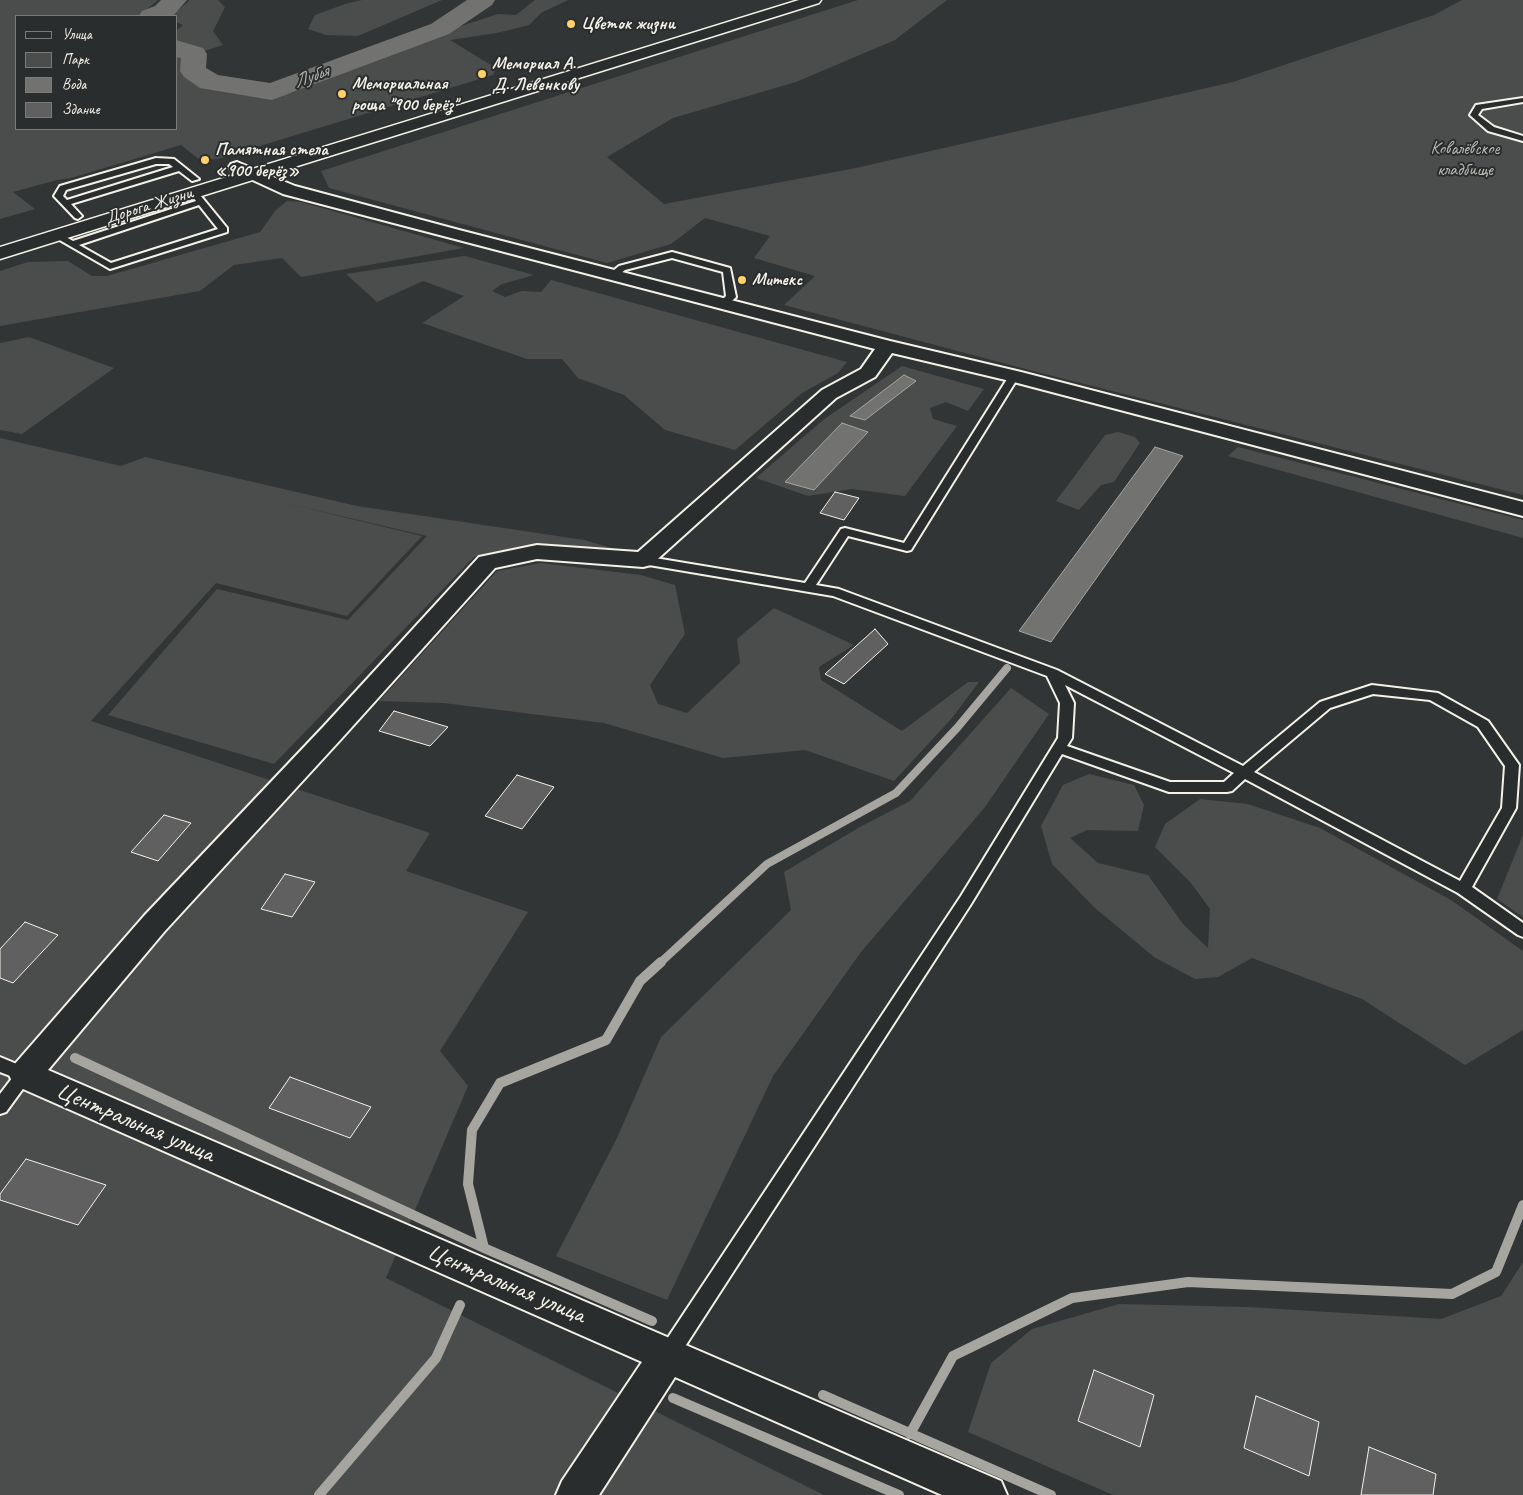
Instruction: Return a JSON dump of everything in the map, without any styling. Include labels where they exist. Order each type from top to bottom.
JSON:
[{"type":"main road","name":"Дорога Жизни","points":[[0,253],[64,240],[197,191],[244,170],[781,0]]},
{"type":"main road","name":"Дорога Жизни","points":[[244,170],[814,0]]},
{"type":"main road","name":"Дорога Жизни","points":[[0,240],[72,209],[197,191]]},
{"type":"street","points":[[244,170],[289,190],[1523,509]]},
{"type":"street","points":[[12,1070],[154,924],[488,562],[537,552],[643,560],[829,394],[868,373],[887,346]]},
{"type":"street","name":"Центральная улица","points":[[12,1070],[668,1354],[987,1495]]},
{"type":"street","points":[[576,1495],[668,1354]]},
{"type":"lane","points":[[1523,100],[1479,107],[1474,115],[1491,129],[1523,139]]},
{"type":"lane","points":[[64,240],[110,266],[224,230],[197,191],[179,168],[171,162],[156,161],[64,188],[58,196],[72,209],[179,168]]},
{"type":"lane","points":[[613,274],[622,268],[672,255],[727,270],[731,297],[724,303]]},
{"type":"lane","points":[[809,587],[845,532],[907,547],[1014,376]]},
{"type":"lane","points":[[643,560],[835,592],[1052,673],[1246,773],[1463,889],[1523,931]]},
{"type":"lane","points":[[668,1354],[966,900],[1065,738],[1067,703],[1052,673]]},
{"type":"lane","points":[[1059,748],[1169,787],[1228,787],[1325,705],[1372,688],[1433,696],[1483,724],[1512,765],[1510,808],[1463,889]]},
{"type":"lane","points":[[0,1108],[12,1070]]},
{"type":"green space","points":[[0,0],[158,0],[140,15],[15,15],[15,130],[178,130],[178,29],[183,25],[178,23],[178,15],[172,15],[190,0],[218,0],[225,7],[213,31],[223,45],[189,56],[184,72],[204,84],[262,94],[292,93],[458,27],[498,14],[516,15],[535,0],[568,0],[541,13],[529,25],[497,33],[450,40],[496,68],[493,75],[217,159],[200,160],[181,145],[71,178],[13,192],[35,209],[0,219]]},
{"type":"green space","points":[[362,0],[442,0],[358,36],[326,35],[308,29],[315,15]]},
{"type":"green space","name":"Ковалёвское кладбище","points":[[858,0],[947,0],[895,40],[796,82],[673,118],[607,157],[664,204],[856,168],[1233,82],[1434,15],[1462,0],[1523,0],[1523,495],[1037,372],[784,305],[815,276],[754,258],[770,236],[705,218],[671,244],[607,263],[329,188],[321,171]]},
{"type":"green space","points":[[287,201],[301,202],[464,248],[301,277],[282,258],[234,265],[200,291],[0,326],[0,271],[28,262],[68,261],[92,276],[107,276],[260,232],[275,211]]},
{"type":"green space","points":[[465,256],[534,275],[502,284],[492,291],[505,297],[522,291],[541,292],[551,280],[847,362],[838,373],[802,393],[735,450],[665,430],[624,395],[578,378],[562,359],[527,359],[422,323],[464,296],[423,281],[377,302],[346,274]]},
{"type":"green space","points":[[29,337],[114,368],[22,434],[0,430],[0,343]]},
{"type":"green space","points":[[902,366],[984,389],[968,411],[946,402],[930,408],[933,419],[957,426],[905,496],[852,489],[808,496],[756,478],[823,420]]},
{"type":"green space","points":[[1118,432],[1135,437],[1140,443],[1114,482],[1101,485],[1079,510],[1056,501],[1105,435]]},
{"type":"green space","points":[[0,438],[121,466],[145,457],[357,506],[584,540],[619,550],[543,544],[474,557],[274,764],[108,715],[217,589],[348,620],[427,536],[285,503],[422,536],[347,616],[216,583],[91,721],[430,833],[406,871],[528,912],[440,1051],[468,1086],[386,1278],[824,1495],[0,1495]]},
{"type":"green space","points":[[1238,447],[1523,520],[1523,538],[1228,456]]},
{"type":"green space","points":[[541,563],[641,575],[675,585],[685,634],[650,685],[658,704],[687,713],[740,663],[737,639],[774,608],[854,645],[819,667],[821,680],[902,731],[968,682],[979,682],[952,718],[894,781],[805,750],[723,758],[604,723],[444,703],[379,701],[497,571]]},
{"type":"green space","points":[[1011,688],[1049,714],[985,807],[861,952],[773,1076],[667,1300],[556,1256],[617,1138],[661,1037],[791,910],[784,872],[860,827],[910,801]]},
{"type":"green space","points":[[1089,774],[1134,785],[1144,805],[1138,831],[1087,830],[1070,838],[1098,863],[1148,875],[1183,924],[1208,948],[1210,909],[1191,883],[1155,847],[1165,824],[1200,799],[1248,804],[1320,828],[1451,900],[1523,951],[1523,1030],[1465,1065],[1362,999],[1252,958],[1218,977],[1195,979],[1154,957],[1095,908],[1052,864],[1041,826],[1063,785]]},
{"type":"green space","points":[[1523,835],[1523,917],[1497,899]]},
{"type":"green space","points":[[1523,1262],[1523,1495],[1113,1495],[968,1432],[991,1363],[1032,1329],[1119,1304],[1248,1307],[1441,1319],[1501,1296]]},
{"type":"water","points":[[904,375],[916,381],[865,420],[850,416]]},
{"type":"water","points":[[842,423],[868,432],[814,490],[785,482]]},
{"type":"water","points":[[1155,447],[1183,456],[1051,642],[1019,631]]},
{"type":"building","points":[[835,492],[859,498],[844,520],[820,513]]},
{"type":"building","points":[[875,629],[888,644],[844,684],[825,674]]},
{"type":"building","points":[[394,711],[448,727],[430,746],[379,731]]},
{"type":"building","points":[[517,775],[554,787],[522,829],[485,816]]},
{"type":"building","points":[[164,815],[191,823],[158,861],[131,852]]},
{"type":"building","points":[[285,874],[315,882],[292,917],[261,909]]},
{"type":"building","points":[[25,922],[58,935],[13,983],[0,978],[0,949]]},
{"type":"building","points":[[290,1077],[371,1107],[350,1138],[269,1108]]},
{"type":"building","points":[[26,1159],[106,1185],[78,1225],[0,1200],[0,1194]]},
{"type":"building","points":[[1094,1370],[1154,1395],[1140,1447],[1078,1421]]},
{"type":"building","points":[[1256,1396],[1319,1422],[1309,1476],[1244,1448]]},
{"type":"building","points":[[1369,1447],[1436,1474],[1433,1495],[1361,1495]]},
{"type":"waterway","name":"Лубья","points":[[154,15],[164,11],[175,0]]},
{"type":"waterway","name":"Лубья","points":[[178,49],[194,54],[193,71],[210,82],[272,92],[440,29],[483,0]]},
{"type":"waterway","points":[[660,963],[767,864],[896,793],[957,728],[1007,668]]},
{"type":"waterway","points":[[484,1248],[468,1184],[472,1130],[500,1083],[606,1040],[640,981],[661,962]]},
{"type":"waterway","points":[[75,1058],[484,1248]]},
{"type":"waterway","points":[[910,1433],[953,1356],[1072,1298],[1188,1282],[1452,1294],[1496,1272],[1523,1205]]},
{"type":"waterway","points":[[484,1248],[652,1321]]},
{"type":"waterway","points":[[319,1495],[436,1358],[460,1305]]},
{"type":"waterway","points":[[823,1395],[910,1433]]},
{"type":"waterway","points":[[673,1398],[899,1495]]},
{"type":"waterway","points":[[910,1433],[1051,1495]]},
{"type":"place","name":"Цветок жизни","points":[[571,24]]},
{"type":"place","name":"Мемориал А. Д. Левенкову","points":[[482,74]]},
{"type":"place","name":"Мемориальная роща \"900 берёз\"","points":[[342,94]]},
{"type":"place","name":"Памятная стела «900 берёз»","points":[[205,160]]},
{"type":"place","name":"Митекс","points":[[742,280]]}]
